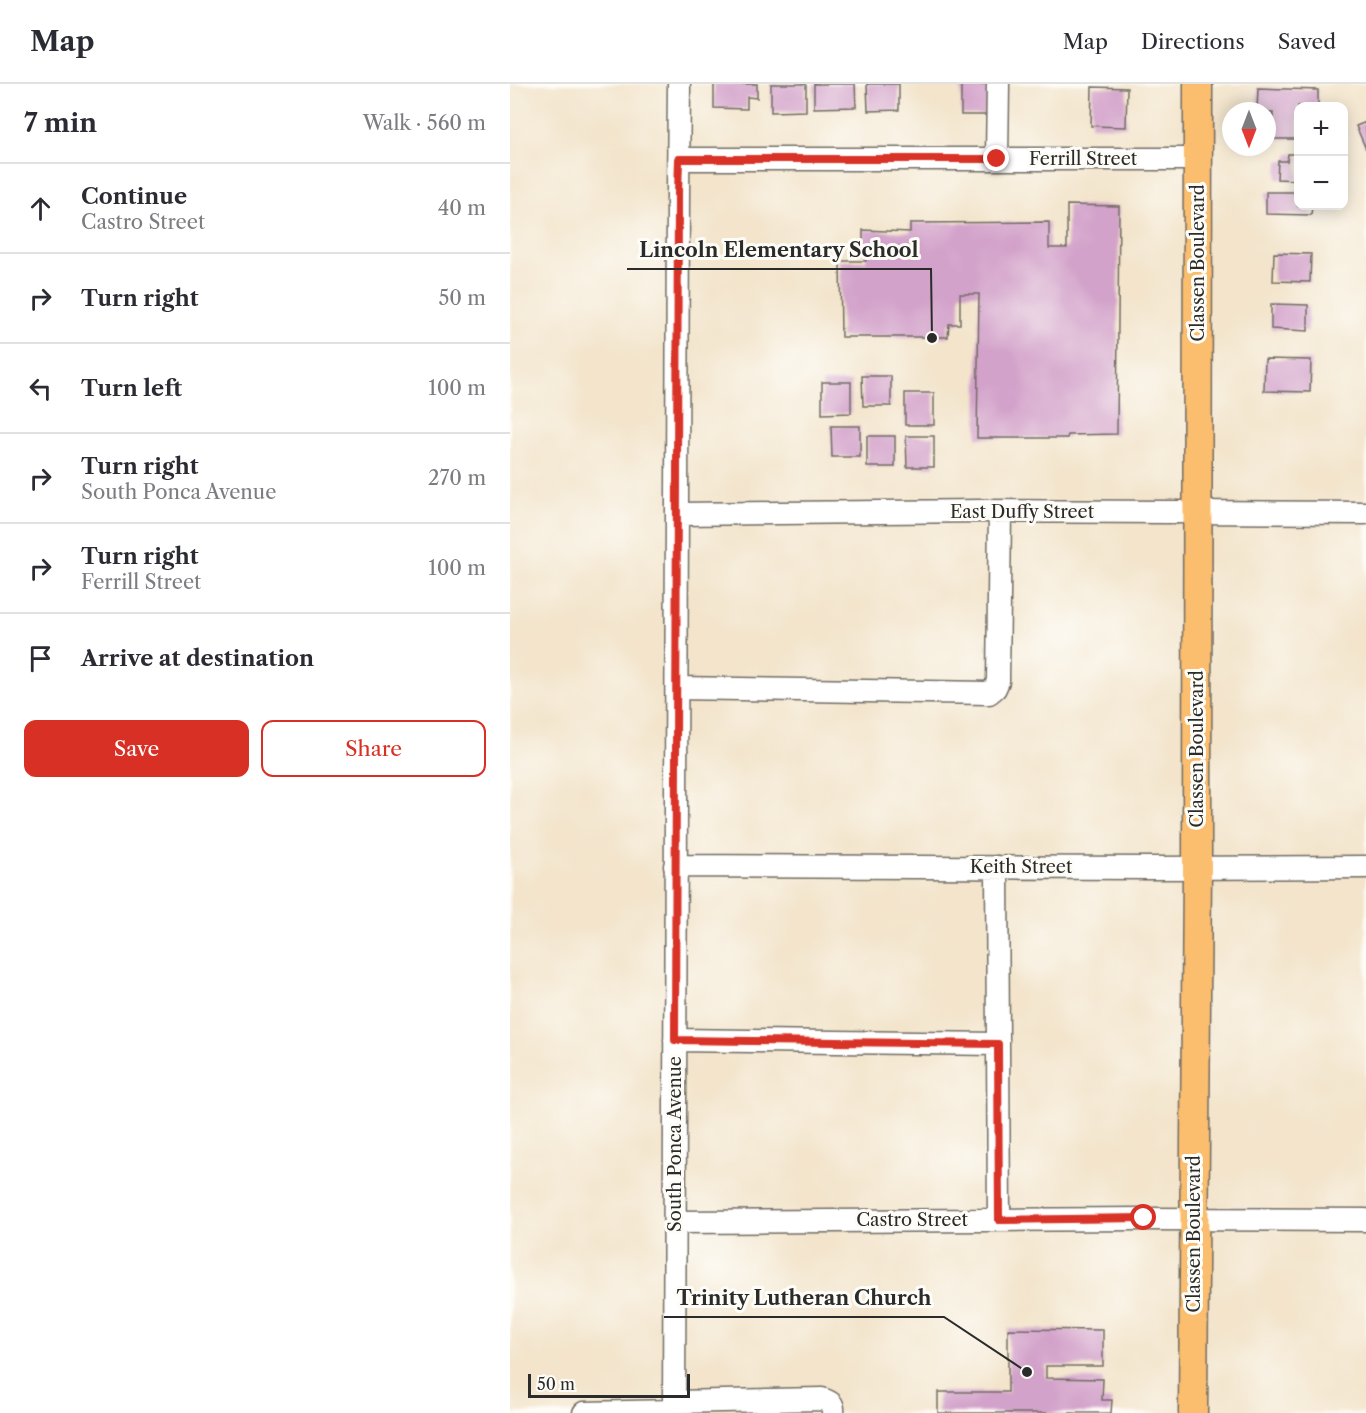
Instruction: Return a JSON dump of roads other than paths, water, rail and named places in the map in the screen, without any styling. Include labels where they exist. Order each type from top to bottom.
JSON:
[{"type":"main road","name":"Classen Boulevard","points":[[1193,1413],[1197,868],[1198,84]]},
{"type":"street","name":"South Ponca Avenue","points":[[674,1409],[679,84]]},
{"type":"street","points":[[997,159],[998,84]]},
{"type":"street","name":"Ferrill Street","points":[[679,159],[1198,159]]},
{"type":"street","points":[[677,688],[989,693],[998,681],[1000,512]]},
{"type":"street","name":"East Duffy Street","points":[[678,514],[1366,513]]},
{"type":"street","name":"Keith Street","points":[[675,866],[1366,867]]},
{"type":"street","points":[[997,867],[999,1220]]},
{"type":"street","points":[[675,1040],[998,1044]]},
{"type":"street","name":"Castro Street","points":[[675,1222],[1144,1218],[1366,1220]]},
{"type":"street","points":[[584,1413],[822,1399],[831,1402],[834,1406],[834,1413]]},
{"type":"place","name":"Lincoln Elementary School","points":[[932,338]]},
{"type":"place","name":"Trinity Lutheran Church","points":[[1027,1372]]}]
